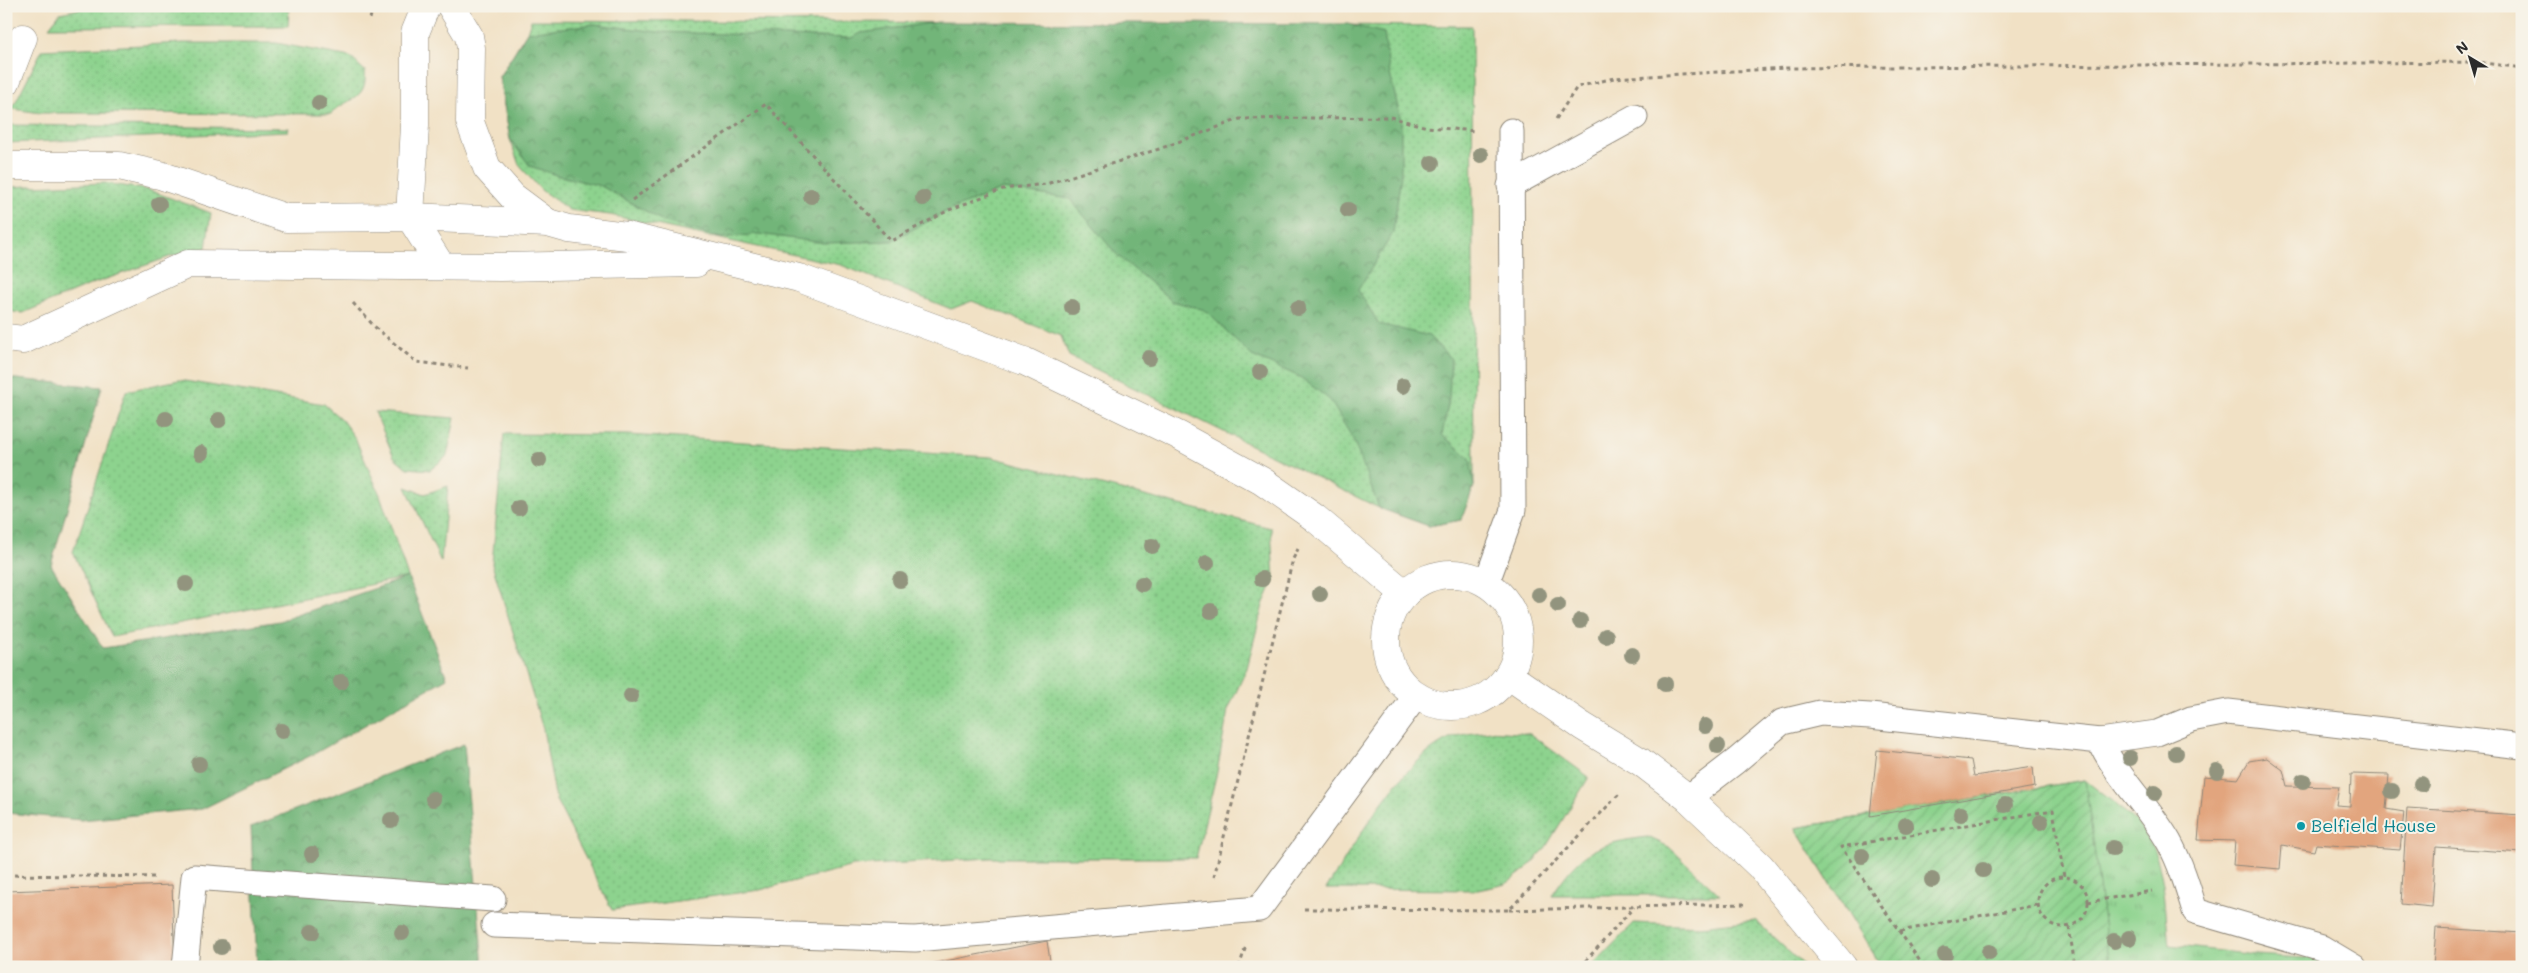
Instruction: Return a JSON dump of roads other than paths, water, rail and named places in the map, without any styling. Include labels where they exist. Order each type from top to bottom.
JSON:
[{"type":"street","points":[[426,6],[416,33],[415,125],[410,217],[441,266]]},
{"type":"street","points":[[451,6],[469,36],[471,48],[470,122],[487,168],[513,197],[548,223]]},
{"type":"street","points":[[6,82],[23,38]]},
{"type":"street","points":[[6,166],[119,166],[160,175],[286,218],[410,217],[548,223],[569,229],[627,236],[799,278],[1024,361],[1178,435],[1262,481],[1315,518],[1405,594]]},
{"type":"street","points":[[6,338],[23,340],[188,264],[441,266],[735,262]]},
{"type":"street","points":[[1458,574],[1486,584],[1502,597],[1513,614],[1518,635],[1516,655],[1508,675],[1495,690],[1479,701],[1459,706],[1440,705],[1416,696],[1405,688],[1393,671],[1386,651],[1386,631],[1392,611],[1405,594],[1422,581],[1443,575],[1458,574]]},
{"type":"street","points":[[1508,675],[1582,726],[1641,762],[1688,798],[1760,866],[1843,967]]},
{"type":"lane","points":[[1510,186],[1635,117]]},
{"type":"lane","points":[[1486,584],[1513,510],[1511,131]]},
{"type":"lane","points":[[494,925],[915,939],[1258,909],[1416,696]]},
{"type":"lane","points":[[1688,798],[1736,762],[1782,722],[1820,713],[1870,716],[2100,741],[2157,733],[2191,719],[2228,712],[2522,746]]},
{"type":"lane","points":[[2100,741],[2110,761],[2169,842],[2184,874],[2194,911],[2322,948],[2354,967]]},
{"type":"lane","points":[[185,967],[194,877],[494,899]]},
{"type":"place","name":"Belfield House","points":[[2301,826]]}]
